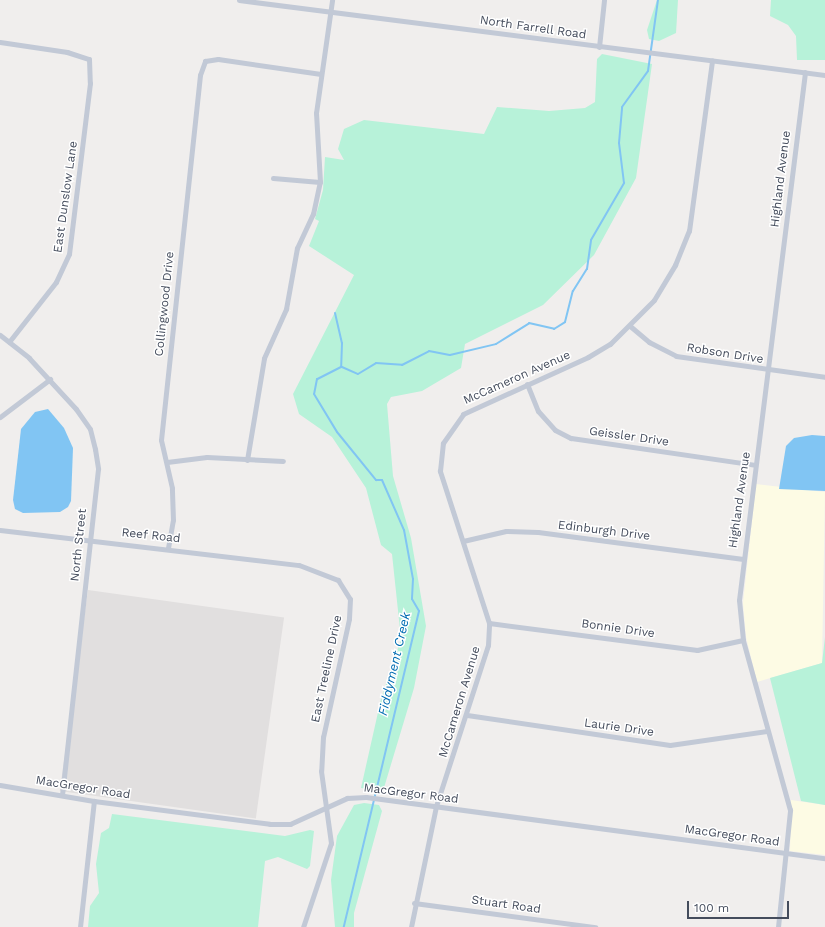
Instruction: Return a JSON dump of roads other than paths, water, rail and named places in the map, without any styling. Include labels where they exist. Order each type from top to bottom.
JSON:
[{"type":"street","name":"North Farrell Road","points":[[239,0],[330,14],[641,53],[825,74]]},
{"type":"street","points":[[247,460],[264,358],[286,309],[297,248],[313,214],[320,182],[316,117],[332,0]]},
{"type":"street","points":[[599,47],[604,0]]},
{"type":"street","name":"East Dunslow Lane","points":[[0,42],[67,52],[89,59],[89,91],[69,254],[59,278],[9,342]]},
{"type":"street","name":"Collingwood Drive","points":[[168,548],[173,520],[167,462],[160,440],[200,75],[205,61],[218,59],[321,74]]},
{"type":"street","name":"McCameron Avenue","points":[[411,927],[414,903],[436,806],[467,715],[488,645],[489,624],[440,471],[445,437],[462,414],[588,357],[630,326],[665,283],[689,231],[712,61]]},
{"type":"street","name":"Highland Avenue","points":[[778,927],[787,853],[790,810],[743,640],[739,600],[742,559],[805,72]]},
{"type":"street","points":[[273,178],[320,182]]},
{"type":"street","name":"Robson Drive","points":[[630,326],[649,342],[676,356],[825,377]]},
{"type":"street","name":"North Street","points":[[0,335],[50,379],[90,429],[98,469],[62,794]]},
{"type":"street","points":[[0,417],[50,379]]},
{"type":"street","name":"Geissler Drive","points":[[527,384],[538,411],[555,430],[571,438],[755,464]]},
{"type":"street","points":[[167,462],[206,457],[283,462]]},
{"type":"street","name":"Reef Road","points":[[0,530],[168,548],[299,565]]},
{"type":"street","name":"Edinburgh Drive","points":[[463,541],[506,531],[538,532],[742,559]]},
{"type":"street","name":"East Treeline Drive","points":[[299,565],[320,570],[338,580],[350,599],[348,626],[323,737],[322,771],[331,843],[303,927]]},
{"type":"street","name":"Bonnie Drive","points":[[489,624],[697,650],[743,640]]},
{"type":"street","name":"Laurie Drive","points":[[467,715],[670,745],[767,731]]},
{"type":"street","name":"MacGregor Road","points":[[0,785],[62,794],[94,802],[270,824],[290,824],[347,798],[366,797],[825,858]]},
{"type":"street","points":[[80,927],[94,802]]},
{"type":"street","name":"Stuart Road","points":[[414,903],[595,927]]},
{"type":"water","points":[[48,409],[64,428],[73,448],[71,501],[68,507],[60,512],[23,513],[15,509],[13,500],[21,429],[35,412]]},
{"type":"water","points":[[812,435],[825,436],[825,491],[779,489],[786,446],[794,438]]},
{"type":"waterway","name":"Fiddyment Creek","points":[[342,367],[358,374],[376,363],[402,365],[429,351],[450,355],[496,344],[529,323],[554,329],[565,322],[573,291],[587,269],[591,240],[624,183],[619,143],[622,107],[648,71],[658,0]]},
{"type":"waterway","points":[[335,313],[342,343],[341,367]]},
{"type":"waterway","name":"Fiddyment Creek","points":[[341,367],[317,379],[314,394],[337,432],[376,480],[382,480],[404,530],[413,579],[412,599],[419,611],[344,927]]}]
